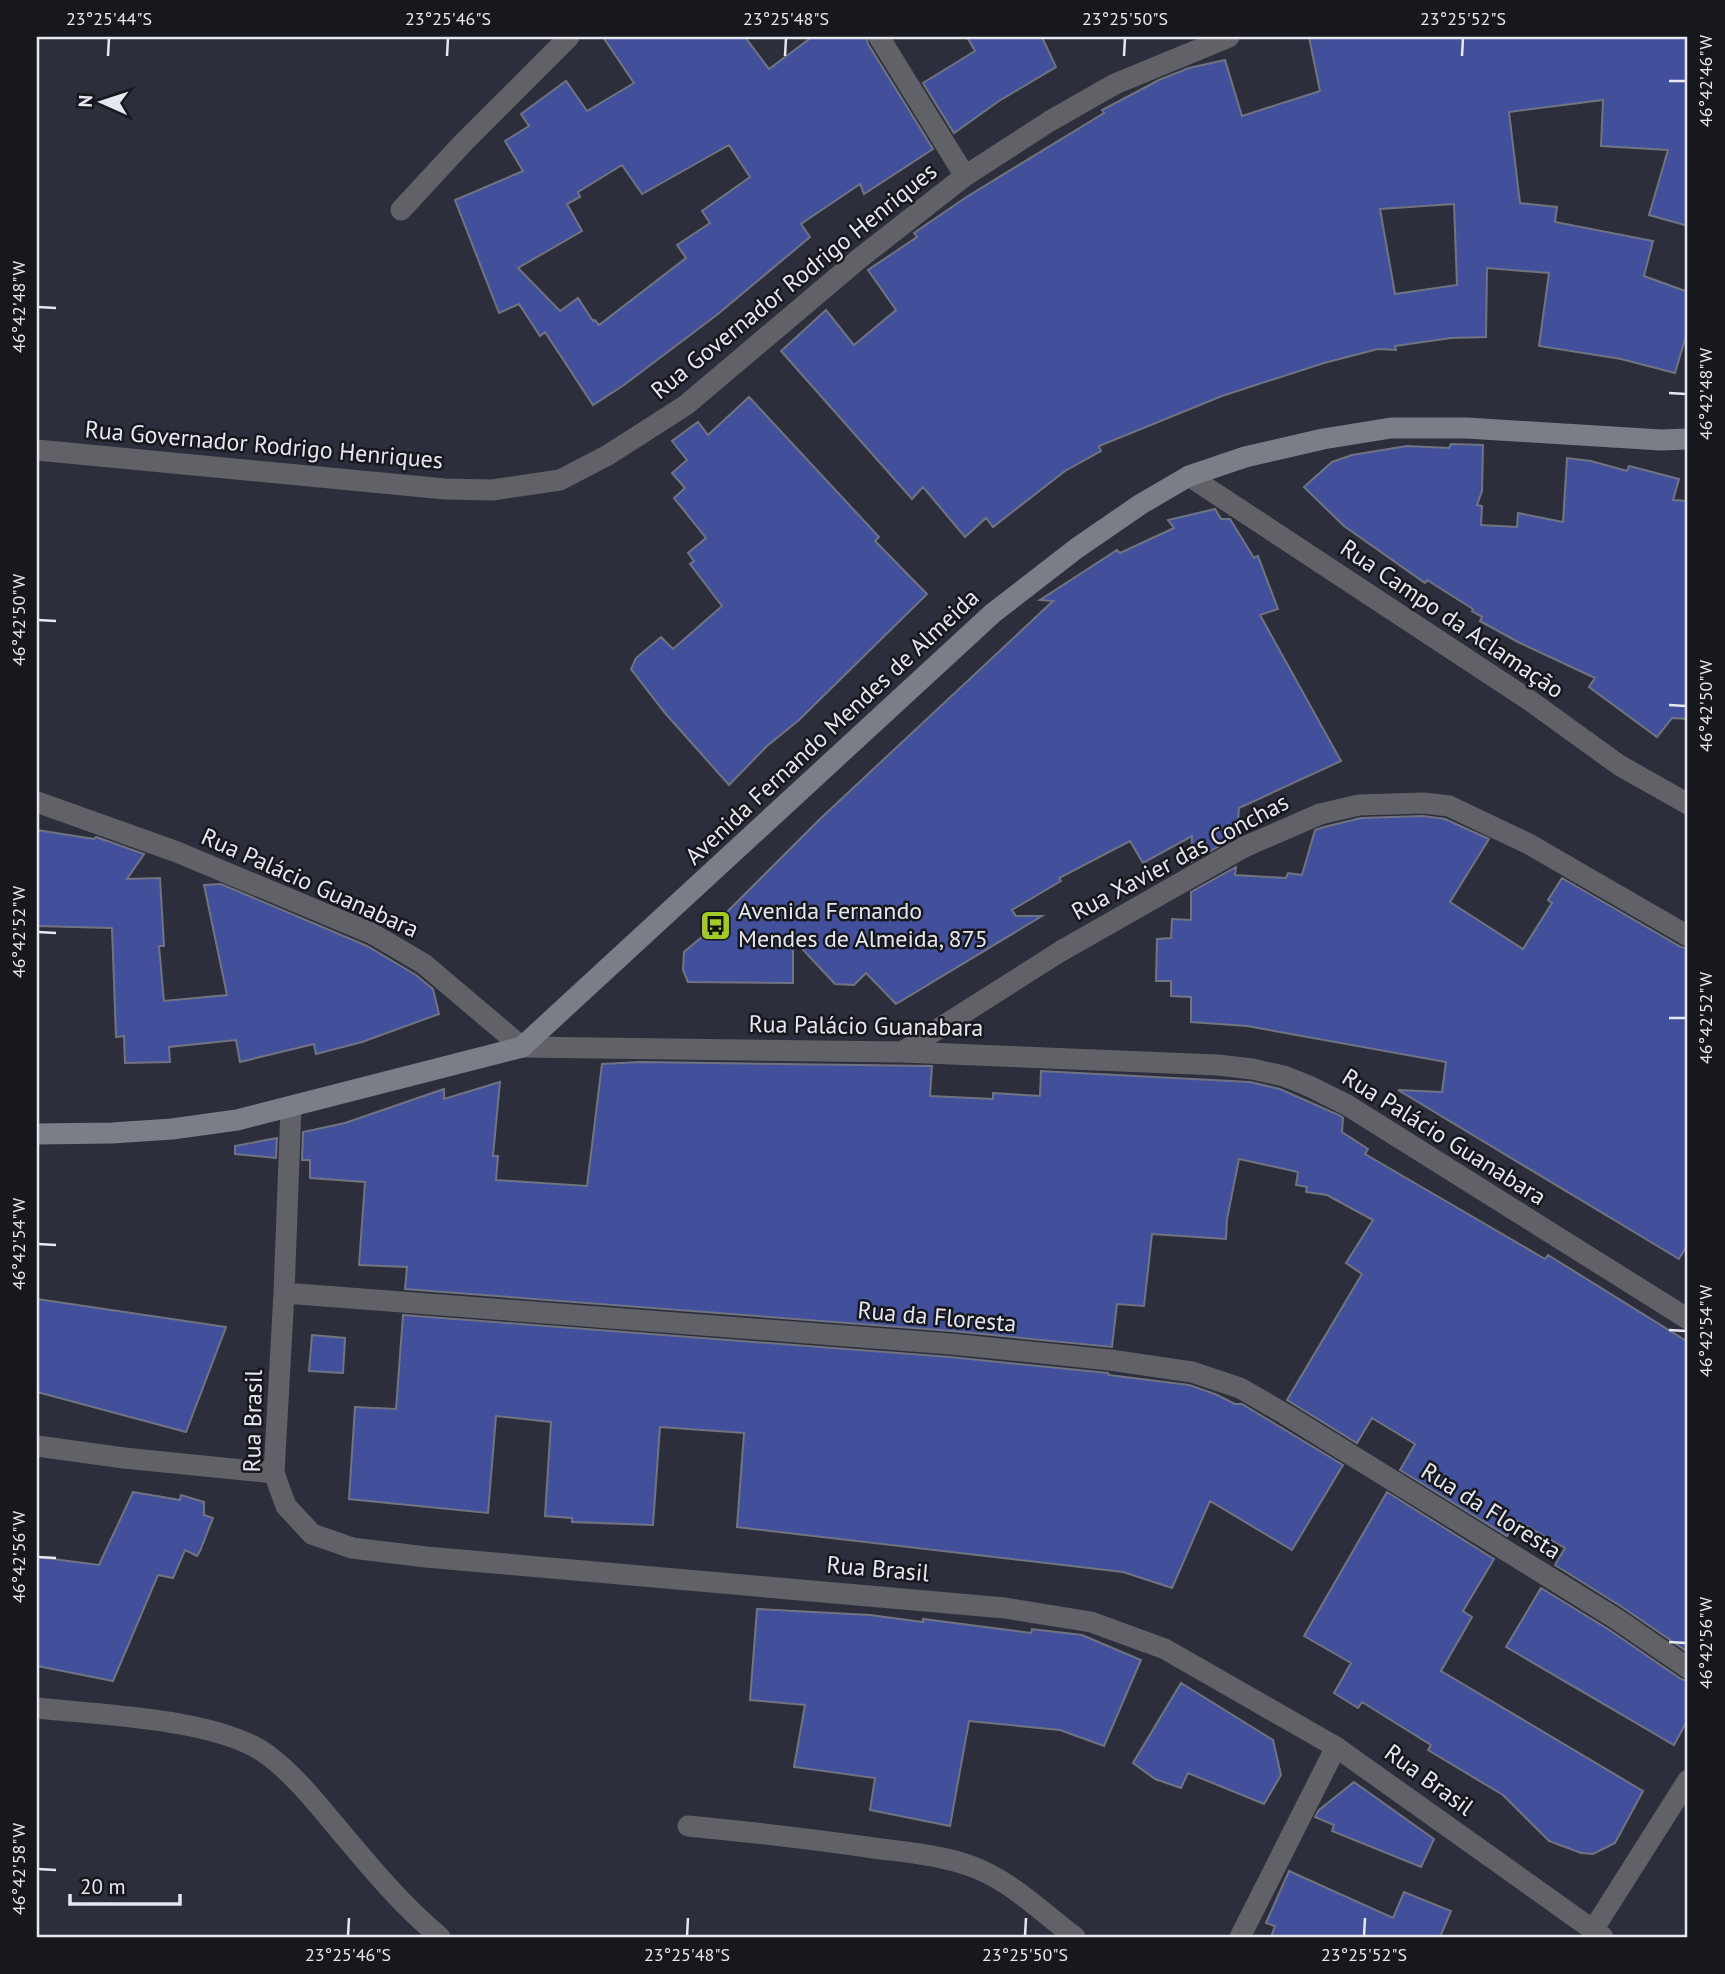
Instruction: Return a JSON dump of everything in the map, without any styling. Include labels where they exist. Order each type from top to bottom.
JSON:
[{"type":"street","points":[[401,210],[471,134],[569,37]]},
{"type":"street","points":[[878,37],[965,176]]},
{"type":"street","name":"Rua Governador Rodrigo Henriques","points":[[37,450],[445,489],[492,490],[560,480],[608,455],[686,405],[860,258],[965,176],[1050,121],[1115,84],[1229,37]]},
{"type":"street","name":"Avenida Fernando Mendes de Almeida","points":[[37,1134],[172,1129],[237,1120],[522,1047],[993,613],[1077,548],[1141,504],[1189,476],[1258,454],[1323,439],[1391,428],[1467,428],[1661,440],[1688,439]]},
{"type":"street","name":"Rua Campo da Aclamação","points":[[1189,476],[1529,700],[1619,765],[1688,804]]},
{"type":"street","name":"Rua Palácio Guanabara","points":[[37,802],[177,852],[373,934],[424,964],[522,1047],[902,1052],[1191,1063],[1252,1069],[1284,1076],[1347,1105],[1688,1319]]},
{"type":"street","name":"Rua Xavier das Conchas","points":[[902,1052],[1061,951],[1244,847],[1320,814],[1359,805],[1411,803],[1449,806],[1529,844],[1688,936]]},
{"type":"street","points":[[284,1293],[291,1107]]},
{"type":"street","name":"Rua Brasil","points":[[284,1293],[274,1473],[286,1506],[312,1534],[352,1548],[448,1559],[1005,1608],[1091,1622],[1165,1649],[1336,1746],[1598,1934]]},
{"type":"street","name":"Rua da Floresta","points":[[284,1293],[951,1344],[1110,1360],[1192,1372],[1240,1388],[1285,1414],[1615,1618],[1688,1668]]},
{"type":"street","points":[[37,1446],[274,1473]]},
{"type":"street","points":[[37,1708],[186,1725],[233,1737],[268,1755],[307,1791],[382,1881],[440,1937]]},
{"type":"street","points":[[1240,1937],[1336,1746]]},
{"type":"street","points":[[1598,1934],[1688,1780]]},
{"type":"street","points":[[688,1826],[866,1846],[962,1863],[987,1873],[1012,1888],[1075,1937]]},
{"type":"building","points":[[603,37],[745,37],[769,69],[812,37],[866,37],[933,149],[864,194],[860,184],[801,224],[810,237],[718,314],[593,405],[545,332],[540,336],[519,304],[499,313],[455,200],[523,171],[505,141],[529,126],[521,114],[566,81],[587,111],[634,83]],"holes":[[[729,145],[750,177],[702,211],[710,223],[677,245],[686,258],[599,325],[593,321],[578,298],[560,311],[518,268],[582,231],[567,204],[580,197],[578,192],[622,165],[642,194]]]},
{"type":"building","points":[[967,37],[1042,37],[1056,67],[999,101],[954,133],[923,83],[975,51]]},
{"type":"building","points":[[1309,37],[1688,37],[1688,226],[1649,215],[1668,150],[1601,146],[1603,100],[1509,112],[1520,203],[1557,207],[1555,222],[1653,241],[1644,276],[1688,292],[1688,329],[1675,373],[1621,359],[1539,346],[1549,273],[1487,268],[1486,337],[1451,338],[1395,346],[1396,350],[1378,349],[1324,363],[1222,396],[1099,446],[1101,451],[1065,471],[993,527],[986,518],[965,537],[923,487],[912,499],[781,351],[826,310],[854,345],[896,310],[868,270],[917,237],[914,233],[968,196],[1104,113],[1102,110],[1159,80],[1189,68],[1225,60],[1242,116],[1320,91]],"holes":[[[1454,204],[1457,285],[1395,294],[1380,209]]]},
{"type":"building","points":[[749,397],[879,537],[875,541],[927,594],[729,785],[665,713],[631,669],[636,658],[661,637],[673,649],[722,606],[690,564],[694,561],[688,553],[706,538],[674,498],[685,488],[672,473],[687,460],[672,441],[698,422],[708,435]]},
{"type":"building","points":[[1451,444],[1483,445],[1482,491],[1477,505],[1482,506],[1481,525],[1517,527],[1518,513],[1563,522],[1567,458],[1591,461],[1627,471],[1629,466],[1679,479],[1673,500],[1688,501],[1688,719],[1672,718],[1657,737],[1589,687],[1595,678],[1480,621],[1482,617],[1472,611],[1473,609],[1427,580],[1425,583],[1344,526],[1304,487],[1332,462],[1352,455],[1407,446],[1449,448]]},
{"type":"building","points":[[1215,509],[1221,519],[1230,519],[1254,558],[1258,556],[1278,609],[1260,615],[1341,761],[1239,808],[1237,836],[1191,862],[1192,836],[1143,863],[1130,841],[1059,878],[1061,881],[1012,910],[1016,916],[1042,916],[896,1004],[866,973],[854,985],[835,984],[793,939],[793,983],[688,982],[683,970],[684,952],[820,819],[1053,601],[1040,600],[1117,550],[1120,553],[1174,528],[1168,520]]},
{"type":"building","points":[[1423,816],[1445,819],[1489,839],[1450,902],[1523,949],[1552,903],[1548,900],[1562,878],[1688,949],[1688,1244],[1679,1259],[1398,1090],[1442,1092],[1446,1062],[1247,1026],[1191,1022],[1191,997],[1171,996],[1171,981],[1156,981],[1157,939],[1171,938],[1172,919],[1191,920],[1191,892],[1236,867],[1235,875],[1286,878],[1288,873],[1302,875],[1315,830],[1324,827],[1361,818]]},
{"type":"building","points":[[37,830],[94,839],[96,837],[144,854],[127,879],[160,878],[164,946],[159,946],[164,1001],[227,995],[204,885],[221,884],[367,946],[416,975],[433,989],[439,1014],[362,1042],[316,1054],[314,1044],[240,1062],[236,1040],[169,1047],[170,1062],[125,1063],[124,1036],[116,1037],[112,928],[37,926]]},
{"type":"building","points":[[641,1062],[932,1066],[930,1096],[993,1099],[993,1093],[1040,1096],[1041,1071],[1250,1082],[1280,1089],[1341,1116],[1342,1132],[1368,1149],[1365,1154],[1545,1259],[1548,1255],[1688,1342],[1688,1652],[1555,1565],[1565,1548],[1516,1520],[1507,1536],[1400,1470],[1415,1444],[1372,1418],[1357,1443],[1287,1400],[1362,1274],[1346,1263],[1373,1220],[1327,1195],[1306,1192],[1307,1187],[1296,1185],[1298,1172],[1239,1159],[1227,1219],[1226,1239],[1152,1234],[1144,1306],[1117,1304],[1112,1347],[952,1331],[405,1289],[407,1267],[359,1265],[365,1182],[310,1178],[310,1160],[302,1160],[303,1132],[345,1123],[444,1089],[444,1099],[500,1082],[493,1156],[498,1156],[496,1180],[587,1186],[602,1064]]},
{"type":"building","points":[[277,1138],[276,1158],[235,1154],[235,1146]]},
{"type":"building","points":[[37,1299],[226,1327],[186,1432],[37,1392]]},
{"type":"building","points":[[403,1315],[950,1357],[1108,1373],[1189,1385],[1235,1404],[1242,1404],[1343,1465],[1292,1550],[1210,1501],[1172,1588],[1123,1572],[737,1527],[744,1433],[660,1427],[653,1525],[572,1522],[572,1518],[545,1516],[551,1422],[496,1416],[488,1513],[349,1499],[355,1407],[396,1409]]},
{"type":"building","points":[[312,1335],[345,1338],[343,1373],[309,1371]]},
{"type":"building","points":[[133,1492],[180,1500],[181,1495],[204,1502],[204,1515],[213,1518],[200,1551],[197,1556],[185,1550],[173,1578],[158,1575],[113,1681],[37,1666],[37,1557],[99,1565]]},
{"type":"building","points":[[1387,1492],[1494,1559],[1463,1611],[1472,1617],[1441,1671],[1643,1791],[1615,1843],[1593,1854],[1581,1853],[1549,1841],[1503,1795],[1428,1750],[1431,1745],[1362,1702],[1358,1708],[1334,1693],[1351,1663],[1304,1636]]},
{"type":"building","points":[[1541,1588],[1688,1681],[1688,1719],[1674,1745],[1506,1647]]},
{"type":"building","points":[[757,1609],[870,1615],[923,1622],[923,1619],[1031,1633],[1032,1629],[1082,1635],[1141,1660],[1104,1746],[1060,1730],[969,1721],[950,1826],[870,1810],[875,1778],[794,1767],[805,1705],[750,1700]]},
{"type":"building","points":[[1181,1683],[1273,1740],[1281,1775],[1264,1804],[1188,1773],[1181,1788],[1155,1779],[1133,1763]]},
{"type":"building","points":[[1354,1782],[1434,1839],[1421,1867],[1332,1831],[1334,1825],[1315,1817],[1319,1810]]},
{"type":"building","points":[[1289,1871],[1393,1918],[1404,1892],[1451,1911],[1440,1937],[1271,1937],[1275,1926],[1266,1923]]},
{"type":"place","name":"Avenida Fernando Mendes de Almeida, 875","points":[[715,925]]}]
